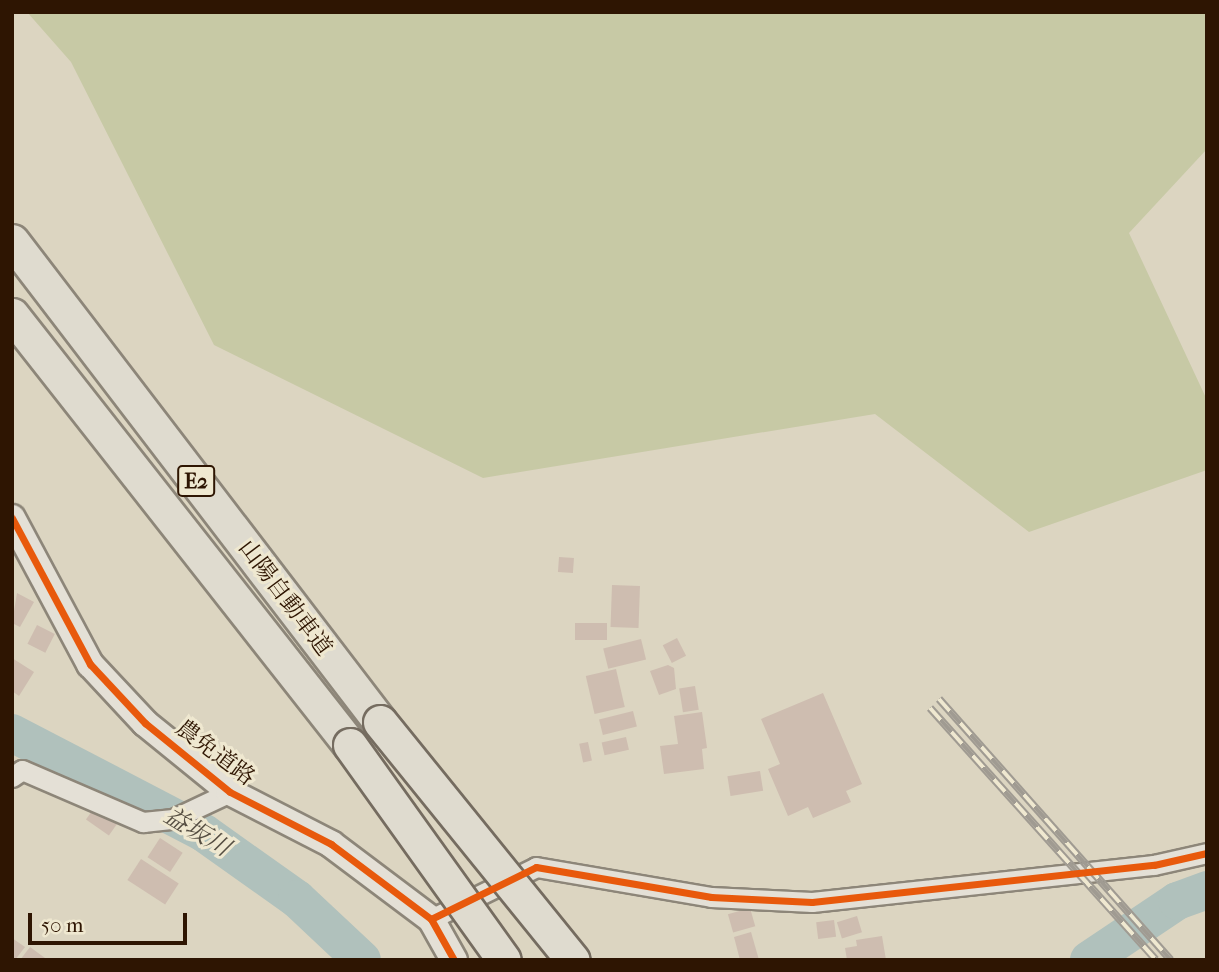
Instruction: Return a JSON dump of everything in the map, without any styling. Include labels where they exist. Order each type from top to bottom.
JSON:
[{"type":"highway","name":"山陽自動車道","points":[[12,241],[380,722],[552,960]]},
{"type":"highway","name":"山陽自動車道","points":[[12,315],[350,745],[504,960]]},
{"type":"highway","points":[[380,722],[573,960]]},
{"type":"street","name":"農免道路","points":[[12,518],[90,664],[145,723],[230,792],[331,844],[431,919],[454,960]]},
{"type":"street","points":[[16,770],[143,822],[173,819],[206,806],[230,792]]},
{"type":"street","points":[[431,919],[536,867],[711,897],[812,902],[1154,865],[1207,853]]},
{"type":"green space","points":[[27,12],[1207,12],[1207,149],[1129,233],[1207,400],[1207,470],[1029,532],[875,414],[483,478],[214,345],[71,62]]},
{"type":"building","points":[[559,557],[574,558],[573,573],[558,572]]},
{"type":"building","points":[[612,585],[640,586],[639,628],[611,627]]},
{"type":"building","points":[[17,593],[34,602],[20,627],[12,623]]},
{"type":"building","points":[[575,623],[607,623],[607,640],[575,640]]},
{"type":"building","points":[[37,625],[55,634],[45,653],[27,644]]},
{"type":"building","points":[[677,638],[686,656],[672,663],[663,645]]},
{"type":"building","points":[[641,639],[646,659],[608,669],[603,648]]},
{"type":"building","points":[[12,658],[34,672],[19,696],[12,691]]},
{"type":"building","points":[[668,665],[674,668],[676,689],[659,695],[650,671]]},
{"type":"building","points":[[616,669],[625,707],[595,714],[586,676]]},
{"type":"building","points":[[695,686],[699,710],[683,712],[679,689]]},
{"type":"building","points":[[823,693],[862,784],[846,791],[851,802],[813,818],[808,807],[788,816],[768,769],[780,764],[761,719]]},
{"type":"building","points":[[633,711],[637,727],[603,735],[599,719]]},
{"type":"building","points":[[702,712],[707,748],[702,749],[704,769],[664,774],[660,746],[678,744],[674,716]]},
{"type":"building","points":[[626,737],[629,750],[605,755],[602,743]]},
{"type":"building","points":[[588,742],[592,761],[583,762],[579,744]]},
{"type":"building","points":[[760,771],[763,791],[731,796],[727,776]]},
{"type":"building","points":[[94,808],[117,824],[109,836],[86,819]]},
{"type":"building","points":[[160,838],[183,853],[170,872],[147,857]]},
{"type":"building","points":[[141,859],[179,884],[165,904],[127,880]]},
{"type":"building","points":[[750,908],[755,926],[733,933],[728,914]]},
{"type":"building","points":[[857,916],[862,932],[842,938],[837,922]]},
{"type":"building","points":[[834,920],[836,937],[818,939],[816,922]]},
{"type":"building","points":[[751,932],[759,960],[740,960],[734,937]]},
{"type":"building","points":[[882,936],[886,960],[847,960],[845,948],[857,946],[856,940]]},
{"type":"building","points":[[12,938],[25,947],[15,960],[12,960]]},
{"type":"building","points":[[30,947],[45,958],[44,960],[20,960]]},
{"type":"waterway","name":"益坂川","points":[[12,733],[204,833],[297,899],[362,960]]},
{"type":"waterway","name":"益坂川","points":[[1089,960],[1177,901],[1207,890]]},
{"type":"railway","points":[[939,699],[1171,960]]},
{"type":"railway","points":[[930,708],[1156,960]]},
{"type":"cycle path","points":[[12,518],[90,664],[145,723],[230,792],[331,844],[431,919],[454,960]]},
{"type":"cycle path","points":[[431,919],[536,867],[711,897],[812,902],[1154,865],[1207,853]]}]
